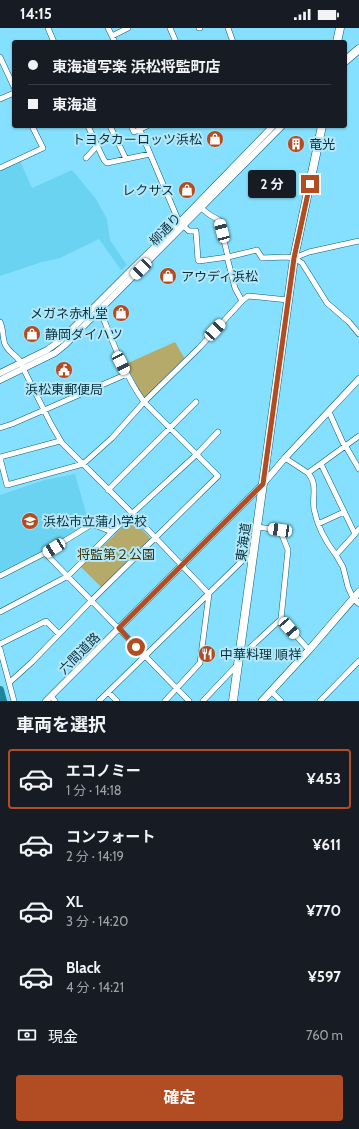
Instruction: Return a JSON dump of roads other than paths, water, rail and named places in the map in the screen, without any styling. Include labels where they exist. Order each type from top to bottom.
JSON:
[{"type":"main road","points":[[337,40],[340,28]]},
{"type":"main road","points":[[347,59],[359,49]]},
{"type":"main road","name":"東海道","points":[[233,701],[294,258],[322,128]]},
{"type":"main road","points":[[262,701],[356,601],[359,592]]},
{"type":"street","points":[[48,28],[53,40]]},
{"type":"street","points":[[108,28],[114,40]]},
{"type":"street","points":[[112,36],[128,28]]},
{"type":"street","points":[[170,28],[175,40]]},
{"type":"street","points":[[228,28],[232,40]]},
{"type":"street","points":[[0,57],[12,83]]},
{"type":"street","points":[[0,99],[12,94]]},
{"type":"street","points":[[0,168],[43,148],[33,128]]},
{"type":"street","points":[[89,128],[105,162],[110,163],[150,154]]},
{"type":"street","points":[[111,128],[126,159]]},
{"type":"street","points":[[132,128],[134,132],[144,128]]},
{"type":"street","name":"柳通り","points":[[0,373],[55,353],[65,346],[181,224],[269,128]]},
{"type":"street","name":"柳通り","points":[[0,380],[61,340],[181,224],[201,208],[280,128]]},
{"type":"street","points":[[140,130],[181,224],[189,231],[196,231],[199,261],[227,257],[257,250],[262,258],[294,258],[302,263],[328,303],[349,322],[359,334]]},
{"type":"street","points":[[86,158],[97,146]]},
{"type":"street","points":[[201,208],[219,220],[235,288],[242,301]]},
{"type":"street","points":[[294,258],[309,252],[359,241]]},
{"type":"street","points":[[60,441],[0,457],[7,485],[83,464],[112,438],[144,402],[199,348],[248,296],[288,300]]},
{"type":"street","points":[[10,682],[32,662],[92,600],[218,476],[144,402],[121,363],[100,310]]},
{"type":"street","points":[[0,322],[5,346],[23,365],[60,441],[182,564],[209,594],[201,661],[165,701]]},
{"type":"street","points":[[0,428],[127,374]]},
{"type":"street","name":"六間道路","points":[[50,699],[182,564],[263,484],[285,458],[359,379]]},
{"type":"street","points":[[108,490],[196,402]]},
{"type":"street","points":[[329,412],[343,443],[346,445],[359,469]]},
{"type":"street","points":[[0,612],[68,576],[132,513],[196,455],[218,432]]},
{"type":"street","points":[[308,473],[359,436]]},
{"type":"street","points":[[285,458],[308,473],[312,478],[314,484],[314,507],[318,524],[343,567],[348,587],[356,601]]},
{"type":"street","points":[[321,464],[355,534]]},
{"type":"street","points":[[318,524],[344,512]]},
{"type":"street","points":[[0,576],[46,553],[92,524],[112,532]]},
{"type":"street","points":[[203,701],[238,662],[281,619],[288,550],[280,530],[257,526]]},
{"type":"street","points":[[336,555],[359,529]]},
{"type":"street","points":[[46,553],[189,701]]},
{"type":"street","points":[[99,701],[244,559],[252,560]]},
{"type":"street","points":[[281,619],[309,650]]},
{"type":"street","points":[[0,644],[46,621],[59,634]]},
{"type":"street","points":[[0,649],[14,701]]},
{"type":"street","points":[[320,701],[359,661]]},
{"type":"street","points":[[271,691],[281,701]]},
{"type":"street","points":[[108,692],[117,701]]},
{"type":"waterway","points":[[0,690],[3,701]]},
{"type":"place","name":"トヨタカーロッツ浜松","points":[[215,139]]},
{"type":"place","name":"竜光","points":[[296,144]]},
{"type":"place","name":"レクサス","points":[[187,190]]},
{"type":"place","name":"アウディ浜松","points":[[168,276]]},
{"type":"place","name":"メガネ赤札堂","points":[[121,313]]},
{"type":"place","name":"静岡ダイハツ","points":[[32,334]]},
{"type":"place","name":"浜松東郵便局","points":[[64,370]]},
{"type":"place","name":"浜松市立蒲小学校","points":[[30,521]]},
{"type":"place","name":"中華料理 順祥","points":[[207,654]]},
{"type":"park label","name":"将監第２公園","points":[[116,554]]}]
